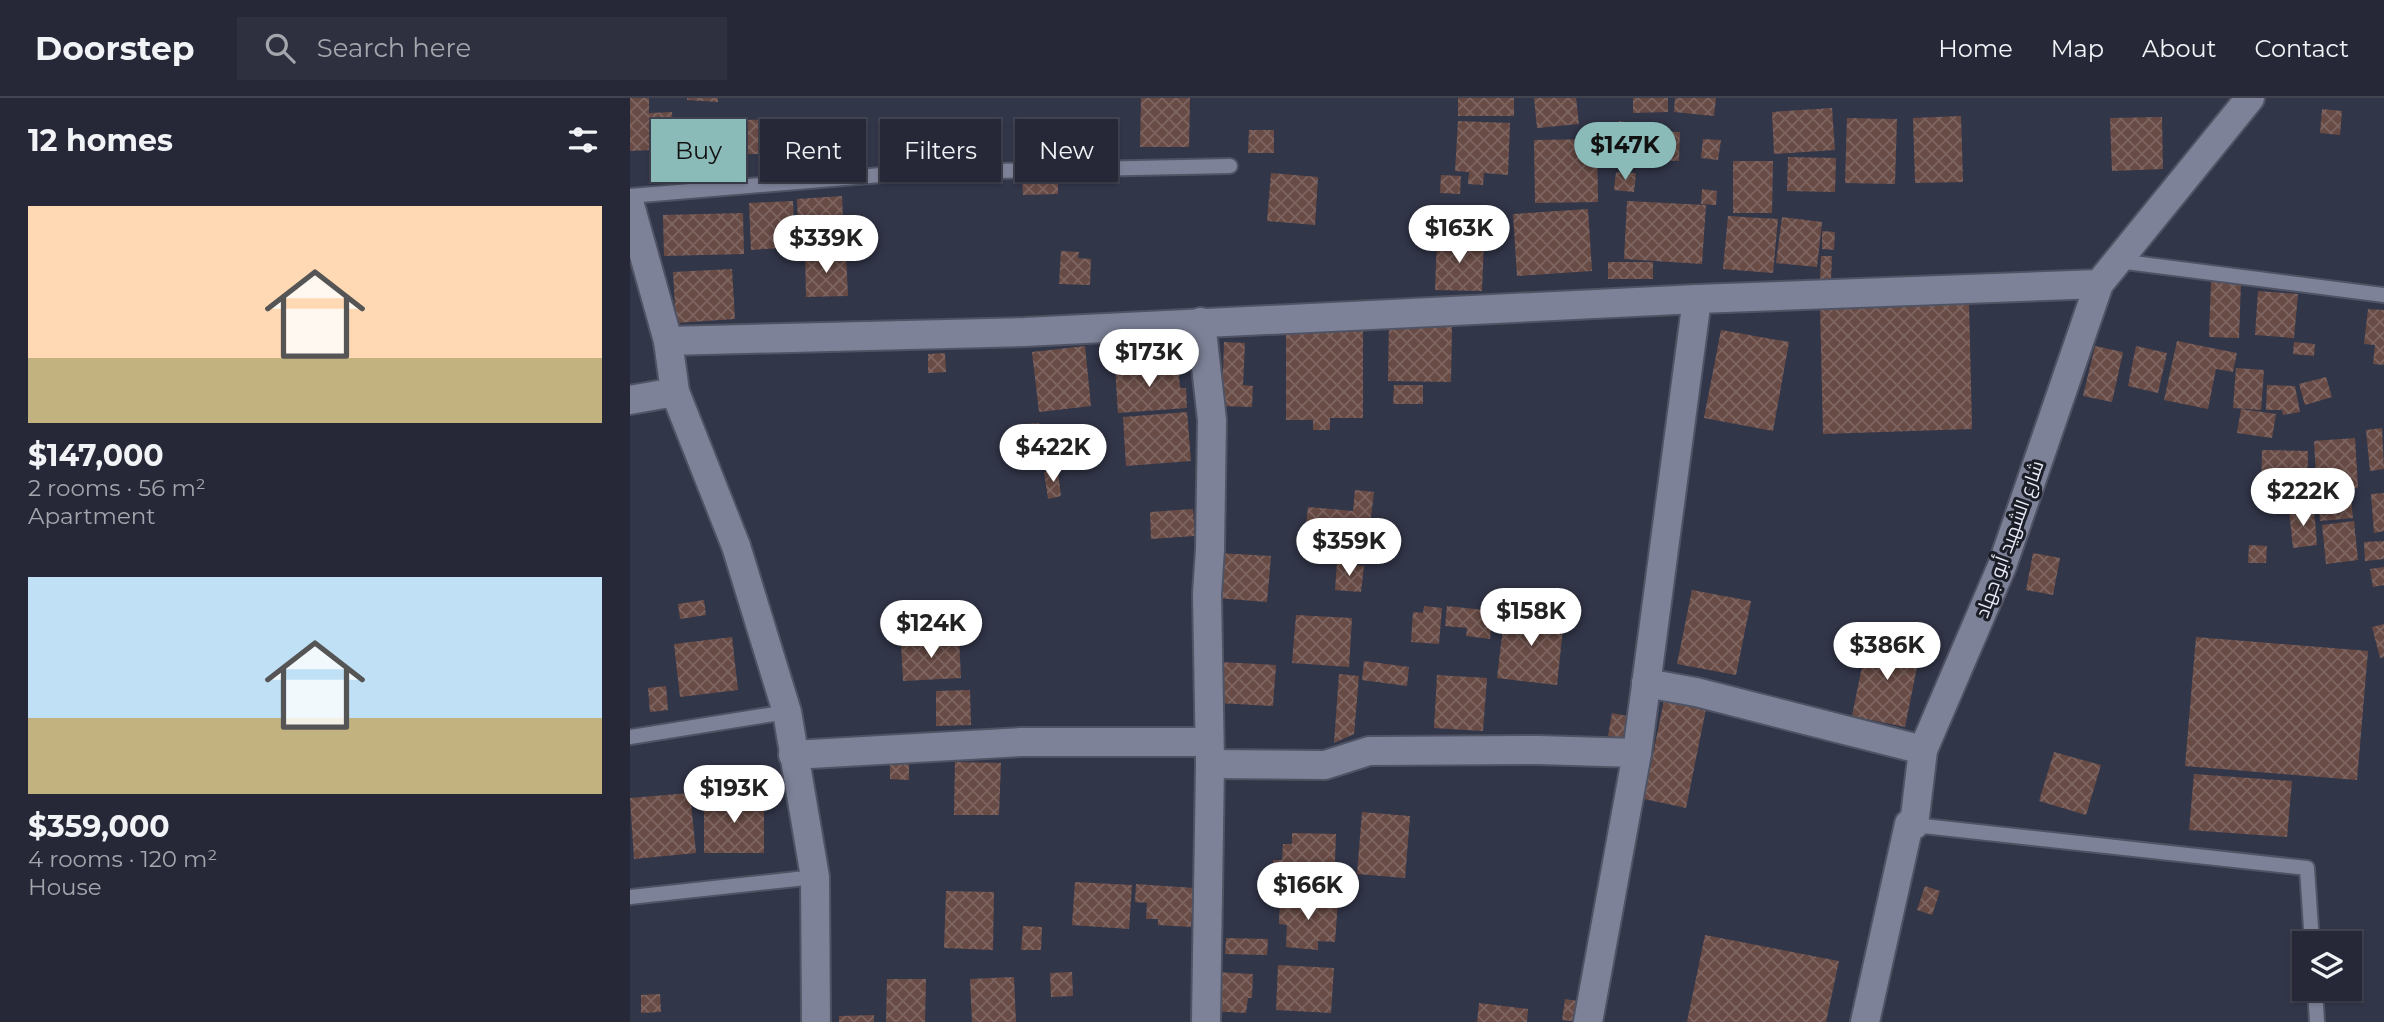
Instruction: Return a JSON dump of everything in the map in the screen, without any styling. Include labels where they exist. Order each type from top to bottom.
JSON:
[{"type":"street","name":"شارع الشهيد أبو جهاد","points":[[1865,1022],[1909,824],[1914,825],[1923,750],[2002,566],[2099,284],[2250,98]]},
{"type":"street","points":[[630,205],[668,341],[675,391],[736,546],[787,712],[815,877],[816,1022]]},
{"type":"street","points":[[668,341],[1024,332],[1697,299],[2099,284]]},
{"type":"street","points":[[1588,1022],[1637,753],[1697,299]]},
{"type":"street","points":[[1201,322],[1212,421],[1207,594],[1209,753],[1206,1022]]},
{"type":"street","points":[[630,400],[675,391]]},
{"type":"street","points":[[1646,683],[1696,692],[1923,750]]},
{"type":"street","points":[[793,755],[1020,742],[1209,753],[1325,765],[1369,751],[1538,750],[1637,753]]},
{"type":"lane","points":[[630,196],[905,173],[1230,166]]},
{"type":"lane","points":[[2118,261],[2384,295]]},
{"type":"lane","points":[[630,737],[787,712]]},
{"type":"lane","points":[[1914,825],[2307,868],[2311,931]]},
{"type":"lane","points":[[630,897],[815,877]]},
{"type":"lane","points":[[2316,1001],[2317,1022]]},
{"type":"building","points":[[630,98],[649,98],[649,113],[672,112],[672,119],[651,119],[651,150],[630,151]]},
{"type":"building","points":[[718,98],[718,102],[687,100]]},
{"type":"building","points":[[1141,98],[1190,98],[1189,147],[1140,147]]},
{"type":"building","points":[[1458,98],[1514,98],[1514,116],[1458,116]]},
{"type":"building","points":[[1534,98],[1576,98],[1579,124],[1537,128]]},
{"type":"building","points":[[1633,98],[1668,98],[1668,112],[1633,113]]},
{"type":"building","points":[[1675,98],[1716,98],[1714,116],[1674,112]]},
{"type":"building","points":[[1832,108],[1835,150],[1774,154],[1772,112]]},
{"type":"building","points":[[2322,109],[2342,111],[2340,135],[2320,133]]},
{"type":"building","points":[[1961,116],[1963,182],[1915,183],[1913,118]]},
{"type":"building","points":[[2162,117],[2163,169],[2112,171],[2110,118]]},
{"type":"building","points":[[1847,118],[1897,119],[1895,184],[1845,183]]},
{"type":"building","points":[[746,120],[760,120],[760,154],[746,154]]},
{"type":"building","points":[[1458,121],[1510,123],[1508,175],[1484,173],[1483,185],[1468,184],[1469,172],[1455,171]]},
{"type":"building","points":[[1619,121],[1635,123],[1633,141],[1617,140]]},
{"type":"building","points":[[1249,130],[1274,130],[1274,153],[1248,153]]},
{"type":"building","points":[[1639,131],[1680,132],[1679,161],[1638,160]]},
{"type":"building","points":[[1597,139],[1598,202],[1535,203],[1534,140]]},
{"type":"building","points":[[1703,139],[1721,140],[1718,160],[1701,158]]},
{"type":"building","points":[[1788,157],[1836,158],[1835,192],[1787,191]]},
{"type":"building","points":[[1733,161],[1773,161],[1772,213],[1733,213]]},
{"type":"building","points":[[1616,172],[1636,173],[1634,192],[1614,190]]},
{"type":"building","points":[[1271,173],[1318,177],[1315,225],[1267,221]]},
{"type":"building","points":[[1441,175],[1461,176],[1460,194],[1440,193]]},
{"type":"building","points":[[1022,182],[1058,182],[1058,194],[1023,195]]},
{"type":"building","points":[[1702,189],[1717,191],[1716,205],[1701,204]]},
{"type":"building","points":[[842,196],[844,244],[799,246],[797,199]]},
{"type":"building","points":[[793,201],[795,247],[751,250],[749,203]]},
{"type":"building","points":[[1627,201],[1706,205],[1702,264],[1624,259]]},
{"type":"building","points":[[1588,209],[1592,271],[1517,276],[1513,214]]},
{"type":"building","points":[[743,213],[744,254],[664,256],[663,215]]},
{"type":"building","points":[[1728,216],[1778,219],[1773,273],[1723,269]]},
{"type":"building","points":[[1782,217],[1822,222],[1817,267],[1776,263]]},
{"type":"building","points":[[1822,231],[1835,232],[1834,250],[1822,249]]},
{"type":"building","points":[[1437,239],[1484,241],[1482,291],[1435,290]]},
{"type":"building","points":[[1061,251],[1079,252],[1078,258],[1091,259],[1090,285],[1059,284]]},
{"type":"building","points":[[846,252],[848,296],[806,297],[805,253]]},
{"type":"building","points":[[1821,256],[1832,256],[1831,279],[1820,279]]},
{"type":"building","points":[[1608,262],[1653,262],[1653,279],[1608,279]]},
{"type":"building","points":[[732,269],[735,319],[676,323],[673,272]]},
{"type":"building","points":[[2211,282],[2241,283],[2239,338],[2209,337]]},
{"type":"building","points":[[2258,291],[2298,294],[2294,338],[2255,335]]},
{"type":"building","points":[[1969,302],[1972,429],[1823,434],[1820,306]]},
{"type":"building","points":[[2368,309],[2384,310],[2384,365],[2373,364],[2375,345],[2364,344]]},
{"type":"building","points":[[1389,324],[1452,325],[1451,382],[1388,381]]},
{"type":"building","points":[[1286,327],[1363,327],[1363,418],[1330,418],[1330,430],[1313,430],[1313,420],[1286,420]]},
{"type":"building","points":[[1721,330],[1789,342],[1773,431],[1704,418]]},
{"type":"building","points":[[2177,341],[2237,353],[2233,372],[2216,369],[2208,409],[2164,400]]},
{"type":"building","points":[[1224,342],[1245,343],[1243,385],[1253,386],[1252,407],[1222,406]]},
{"type":"building","points":[[2294,342],[2315,344],[2314,356],[2293,354]]},
{"type":"building","points":[[1085,346],[1091,406],[1039,412],[1032,352]]},
{"type":"building","points":[[2095,346],[2123,352],[2112,402],[2083,396]]},
{"type":"building","points":[[2136,346],[2167,353],[2158,393],[2128,386]]},
{"type":"building","points":[[945,353],[946,372],[928,373],[928,354]]},
{"type":"building","points":[[1178,364],[1180,388],[1186,388],[1187,408],[1118,413],[1115,368]]},
{"type":"building","points":[[2236,368],[2264,370],[2261,410],[2233,408]]},
{"type":"building","points":[[2326,377],[2332,397],[2305,405],[2299,384]]},
{"type":"building","points":[[1394,385],[1423,385],[1423,404],[1393,404]]},
{"type":"building","points":[[2267,385],[2295,386],[2300,412],[2283,415],[2282,410],[2266,410]]},
{"type":"building","points":[[2241,409],[2276,414],[2272,438],[2237,433]]},
{"type":"building","points":[[1187,412],[1191,461],[1126,466],[1123,417]]},
{"type":"building","points":[[1039,423],[1041,440],[1024,441],[1023,424]]},
{"type":"building","points":[[2382,428],[2384,469],[2370,471],[2366,430]]},
{"type":"building","points":[[2355,438],[2358,488],[2317,492],[2314,441]]},
{"type":"building","points":[[2262,450],[2308,451],[2307,499],[2261,499]]},
{"type":"building","points":[[1058,471],[1061,496],[1048,499],[1044,472]]},
{"type":"building","points":[[1355,490],[1374,492],[1366,560],[1303,554],[1308,507],[1353,511]]},
{"type":"building","points":[[2384,493],[2384,531],[2374,533],[2371,494]]},
{"type":"building","points":[[2351,497],[2353,518],[2320,521],[2318,500]]},
{"type":"building","points":[[2314,508],[2317,545],[2293,548],[2289,510]]},
{"type":"building","points":[[1193,509],[1195,536],[1151,539],[1150,512]]},
{"type":"building","points":[[2354,521],[2358,560],[2326,564],[2322,525]]},
{"type":"building","points":[[2384,541],[2384,559],[2365,561],[2364,542]]},
{"type":"building","points":[[2249,545],[2267,546],[2266,563],[2248,563]]},
{"type":"building","points":[[1219,553],[1271,556],[1267,602],[1216,598]]},
{"type":"building","points":[[2033,553],[2060,558],[2053,595],[2026,590]]},
{"type":"building","points":[[1337,563],[1364,566],[1361,592],[1335,590]]},
{"type":"building","points":[[2384,567],[2384,585],[2373,587],[2370,569]]},
{"type":"building","points":[[1692,590],[1751,601],[1736,675],[1677,664]]},
{"type":"building","points":[[704,600],[706,615],[680,619],[678,604]]},
{"type":"building","points":[[1424,606],[1442,608],[1439,644],[1411,642],[1413,612],[1423,613]]},
{"type":"building","points":[[1447,606],[1493,611],[1490,639],[1466,636],[1467,628],[1445,626]]},
{"type":"building","points":[[1505,611],[1564,619],[1557,685],[1497,678]]},
{"type":"building","points":[[1296,615],[1352,618],[1349,667],[1292,663]]},
{"type":"building","points":[[2384,624],[2384,657],[2380,658],[2372,627]]},
{"type":"building","points":[[732,637],[738,690],[680,697],[674,644]]},
{"type":"building","points":[[1868,637],[1921,647],[1905,727],[1852,716]]},
{"type":"building","points":[[2196,637],[2368,651],[2357,780],[2185,766]]},
{"type":"building","points":[[959,639],[961,678],[903,681],[901,643]]},
{"type":"building","points":[[1364,661],[1409,667],[1407,686],[1362,680]]},
{"type":"building","points":[[1220,662],[1276,665],[1273,706],[1218,703]]},
{"type":"building","points":[[1339,674],[1359,676],[1354,734],[1334,743]]},
{"type":"building","points":[[1437,675],[1487,678],[1483,731],[1434,728]]},
{"type":"building","points":[[666,686],[668,710],[650,712],[648,688]]},
{"type":"building","points":[[970,690],[971,725],[936,726],[936,691]]},
{"type":"building","points":[[1664,700],[1706,709],[1686,808],[1644,799]]},
{"type":"building","points":[[1612,713],[1627,716],[1623,739],[1608,736]]},
{"type":"building","points":[[2054,752],[2101,765],[2086,815],[2039,801]]},
{"type":"building","points":[[890,760],[909,761],[909,780],[890,779]]},
{"type":"building","points":[[955,762],[1001,763],[999,815],[954,815]]},
{"type":"building","points":[[2194,774],[2292,781],[2287,837],[2189,830]]},
{"type":"building","points":[[690,793],[696,853],[634,859],[630,798]]},
{"type":"building","points":[[704,796],[764,797],[764,853],[704,853]]},
{"type":"building","points":[[1362,812],[1410,816],[1405,878],[1357,874]]},
{"type":"building","points":[[1292,833],[1336,834],[1334,888],[1272,886],[1273,860],[1282,860],[1283,844],[1292,844]]},
{"type":"building","points":[[1075,882],[1132,885],[1129,929],[1072,925]]},
{"type":"building","points":[[1136,884],[1194,888],[1191,927],[1158,925],[1158,919],[1146,919],[1147,903],[1135,902]]},
{"type":"building","points":[[1925,886],[1940,891],[1932,915],[1917,910]]},
{"type":"building","points":[[946,891],[994,892],[993,950],[944,948]]},
{"type":"building","points":[[1280,898],[1338,901],[1335,942],[1318,941],[1318,950],[1286,947],[1287,925],[1279,924]]},
{"type":"building","points":[[1023,926],[1042,927],[1041,950],[1021,950]]},
{"type":"building","points":[[1705,935],[1839,961],[1826,1022],[1687,1022]]},
{"type":"building","points":[[1226,938],[1268,939],[1267,955],[1225,954]]},
{"type":"building","points":[[1278,965],[1334,968],[1331,1013],[1276,1010]]},
{"type":"building","points":[[1072,972],[1073,996],[1051,997],[1050,973]]},
{"type":"building","points":[[1214,972],[1253,974],[1252,998],[1248,998],[1246,1013],[1212,1011]]},
{"type":"building","points":[[1014,977],[1016,1022],[972,1022],[970,979]]},
{"type":"building","points":[[887,979],[926,979],[925,1022],[886,1022]]},
{"type":"building","points":[[660,994],[661,1012],[641,1013],[641,995]]},
{"type":"building","points":[[1565,999],[1584,1002],[1581,1022],[1562,1020]]},
{"type":"building","points":[[1479,1003],[1528,1009],[1527,1022],[1477,1022]]},
{"type":"building","points":[[874,1015],[874,1022],[839,1022],[839,1016]]}]
